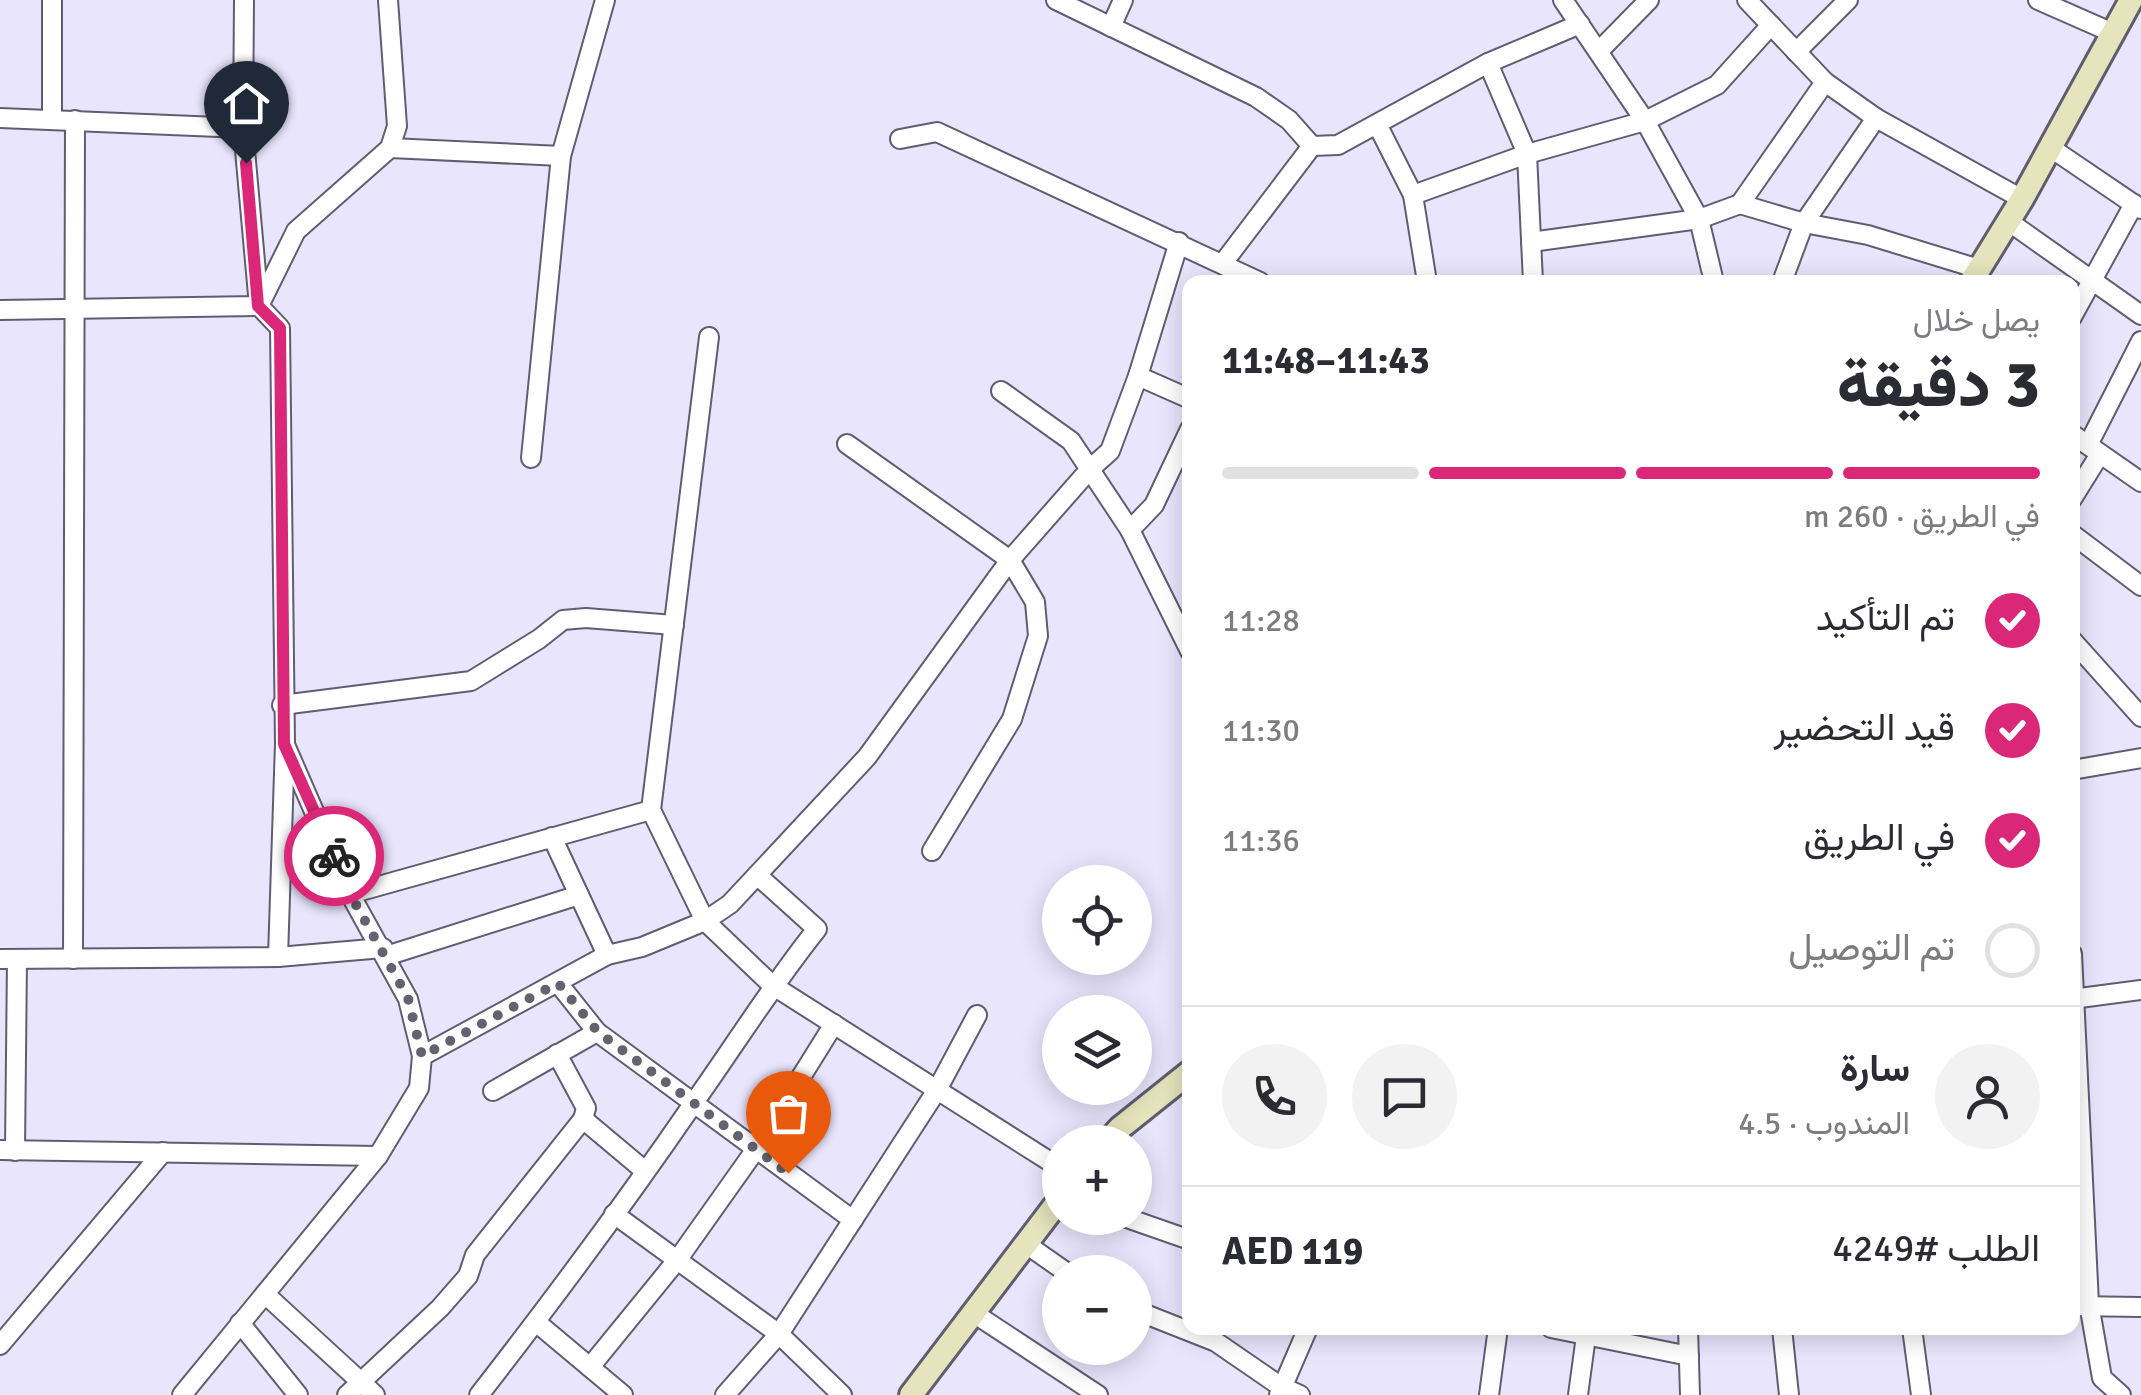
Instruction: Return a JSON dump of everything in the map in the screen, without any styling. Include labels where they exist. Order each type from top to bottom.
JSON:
[{"type":"street","points":[[52,0],[52,119]]},
{"type":"street","points":[[244,0],[243,128],[258,306],[280,328],[284,744],[278,957]]},
{"type":"street","points":[[258,306],[296,231],[390,148],[397,126],[388,0]]},
{"type":"street","points":[[530,458],[561,156],[605,0]]},
{"type":"street","points":[[1056,0],[1256,97],[1289,120],[1312,146]]},
{"type":"street","points":[[1111,27],[1123,0]]},
{"type":"street","points":[[1563,0],[1644,122],[1700,219],[1712,275]]},
{"type":"street","points":[[1599,51],[1649,0]]},
{"type":"street","points":[[1747,0],[1824,82],[1876,118],[2022,199]]},
{"type":"street","points":[[1796,52],[1848,0]]},
{"type":"street","points":[[1976,275],[2127,17],[2038,0]]},
{"type":"street","points":[[1312,146],[1338,145],[1488,63],[1580,24]]},
{"type":"street","points":[[1413,195],[1527,154],[1644,122],[1717,85],[1771,25]]},
{"type":"street","points":[[1488,63],[1527,154],[1533,275]]},
{"type":"street","points":[[1531,242],[1700,219],[1740,204],[1824,82]]},
{"type":"street","points":[[0,118],[243,128]]},
{"type":"street","points":[[1785,275],[1804,224],[1876,118]]},
{"type":"street","points":[[73,959],[75,120]]},
{"type":"street","points":[[1377,124],[1413,195],[1427,275]]},
{"type":"street","points":[[900,139],[938,132],[1223,263],[1236,275]]},
{"type":"street","points":[[1223,263],[1312,146]]},
{"type":"street","points":[[390,148],[561,156]]},
{"type":"street","points":[[2051,148],[2137,206],[2080,300]]},
{"type":"street","points":[[1740,204],[1804,224],[1868,236],[1972,275]]},
{"type":"street","points":[[2008,221],[2141,315]]},
{"type":"street","points":[[422,1056],[608,956],[706,922],[730,904],[866,758],[1010,560],[1110,450],[1138,376],[1179,242]]},
{"type":"street","points":[[0,310],[258,306]]},
{"type":"street","points":[[710,338],[651,810],[706,922],[772,985],[1042,1157]]},
{"type":"street","points":[[2080,481],[2141,341]]},
{"type":"street","points":[[1138,376],[1182,395]]},
{"type":"street","points":[[1002,391],[1070,441],[1130,530],[1182,635]]},
{"type":"street","points":[[2080,440],[2141,482]]},
{"type":"street","points":[[847,444],[1010,560],[1035,602],[1038,636],[1012,719],[932,851]]},
{"type":"street","points":[[1130,530],[1154,505],[1182,447]]},
{"type":"street","points":[[2080,540],[2141,586]]},
{"type":"street","points":[[282,705],[471,681],[562,620],[586,618],[674,625]]},
{"type":"street","points":[[2080,649],[2141,718]]},
{"type":"street","points":[[182,1395],[378,1156],[419,1088],[422,1056],[408,998],[350,894],[284,744]]},
{"type":"street","points":[[2080,769],[2141,758]]},
{"type":"street","points":[[350,894],[651,810]]},
{"type":"street","points":[[552,837],[608,956]]},
{"type":"street","points":[[480,1395],[694,1103],[772,985],[818,929],[757,875]]},
{"type":"street","points":[[378,1156],[8,1150],[8,959],[278,957],[384,952],[579,895]]},
{"type":"street","points":[[558,983],[598,1032],[852,1220]]},
{"type":"street","points":[[2080,997],[2141,990]]},
{"type":"street","points":[[725,1395],[779,1334],[937,1090],[976,1014]]},
{"type":"street","points":[[590,1367],[678,1259],[756,1150],[834,1024]]},
{"type":"street","points":[[493,1091],[598,1032]]},
{"type":"street","points":[[265,1294],[361,1391],[468,1276],[476,1255],[584,1119],[586,1108],[557,1054]]},
{"type":"street","points":[[1124,1125],[1182,1078]]},
{"type":"street","points":[[584,1119],[645,1171]]},
{"type":"street","points":[[0,1345],[163,1152]]},
{"type":"street","points":[[614,1214],[779,1334],[842,1395]]},
{"type":"street","points":[[911,1395],[1042,1223]]},
{"type":"street","points":[[1152,1227],[1182,1237]]},
{"type":"street","points":[[1026,1244],[1042,1255]]},
{"type":"street","points":[[2080,1254],[2081,1305],[2102,1378],[2121,1395]]},
{"type":"street","points":[[2081,1305],[2141,1307]]},
{"type":"street","points":[[975,1314],[1076,1389],[1098,1395]]},
{"type":"street","points":[[1152,1317],[1182,1329]]},
{"type":"street","points":[[536,1322],[622,1395]]},
{"type":"street","points":[[240,1323],[298,1395]]},
{"type":"street","points":[[1198,1335],[1216,1342],[1280,1391],[1300,1395]]},
{"type":"street","points":[[1280,1391],[1305,1335]]},
{"type":"street","points":[[1489,1395],[1494,1335]]},
{"type":"street","points":[[1582,1335],[1689,1356]]},
{"type":"street","points":[[1688,1335],[1690,1395]]},
{"type":"street","points":[[1783,1335],[1789,1395]]},
{"type":"street","points":[[1913,1335],[1921,1395]]},
{"type":"street","points":[[1578,1395],[1586,1336]]},
{"type":"way so far","points":[[334,856],[350,894],[408,998],[422,1056],[558,983],[598,1032],[788,1173]]},
{"type":"route","points":[[246,163],[258,306],[280,328],[284,744],[334,856]]}]
